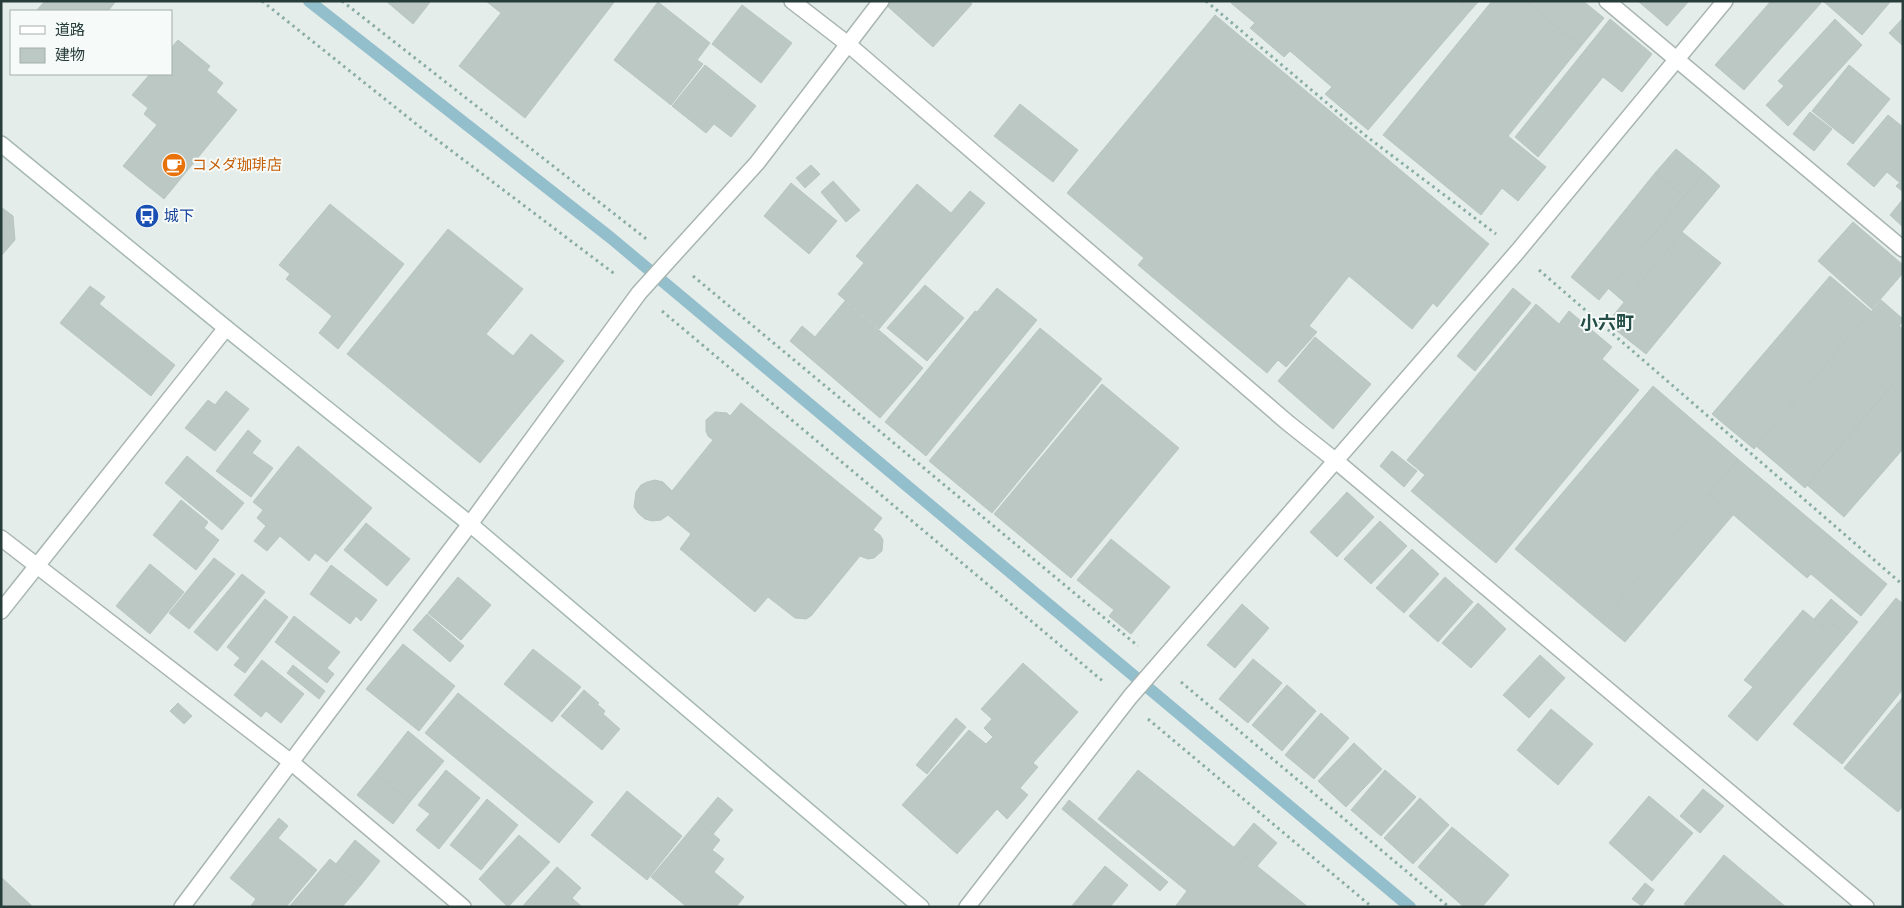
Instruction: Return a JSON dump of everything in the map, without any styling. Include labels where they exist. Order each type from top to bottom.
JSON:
[{"type":"street","points":[[792,1],[849,45],[1280,416],[1866,907]]},
{"type":"street","points":[[182,907],[470,524],[641,290],[757,164],[881,1]]},
{"type":"street","points":[[1607,1],[1903,249]]},
{"type":"street","points":[[967,907],[1157,666],[1518,251],[1725,1]]},
{"type":"street","points":[[1,144],[470,524],[921,907]]},
{"type":"street","points":[[1,612],[226,328]]},
{"type":"street","points":[[1,538],[291,762],[463,907]]},
{"type":"path","points":[[262,1],[427,133],[641,290],[1372,907]]},
{"type":"path","points":[[342,1],[669,259],[1449,907]]},
{"type":"path","points":[[1206,1],[1366,136],[1518,251],[1903,585]]},
{"type":"building","points":[[45,1],[116,1],[109,10],[37,10]]},
{"type":"building","points":[[386,1],[431,1],[413,24]]},
{"type":"building","points":[[486,1],[615,1],[525,118],[459,66],[501,13]]},
{"type":"building","points":[[887,1],[969,1],[972,4],[933,47],[885,4]]},
{"type":"building","points":[[1233,1],[1458,1],[1470,11],[1368,130],[1325,94],[1332,87],[1290,51],[1284,57],[1250,28],[1255,23],[1231,3]]},
{"type":"building","points":[[1458,1],[1479,1],[1470,11]]},
{"type":"building","points":[[1492,1],[1526,1],[1581,46],[1508,136],[1546,167],[1518,201],[1502,188],[1481,215],[1383,135]]},
{"type":"building","points":[[1526,1],[1583,1],[1604,18],[1581,46]]},
{"type":"building","points":[[1638,1],[1689,1],[1667,26]]},
{"type":"building","points":[[1771,1],[1818,1],[1821,3],[1744,90],[1715,65]]},
{"type":"building","points":[[1823,1],[1891,1],[1862,35]]},
{"type":"building","points":[[658,2],[710,43],[697,60],[703,64],[671,105],[614,60]]},
{"type":"building","points":[[742,5],[792,43],[761,83],[712,44]]},
{"type":"building","points":[[1215,15],[1489,244],[1437,307],[1433,303],[1412,329],[1349,276],[1309,326],[1317,332],[1286,367],[1278,360],[1267,373],[1138,265],[1144,258],[1067,193]]},
{"type":"building","points":[[1903,18],[1903,46],[1889,33]]},
{"type":"building","points":[[1610,19],[1652,54],[1622,92],[1603,77],[1538,157],[1515,137]]},
{"type":"building","points":[[1835,19],[1862,45],[1788,126],[1766,105],[1784,86],[1778,81]]},
{"type":"building","points":[[178,40],[210,66],[207,70],[223,83],[216,92],[237,110],[164,199],[123,166],[157,125],[144,114],[148,108],[132,95],[149,75],[172,75],[172,47]]},
{"type":"building","points":[[705,65],[756,106],[731,137],[714,124],[706,133],[672,106]]},
{"type":"building","points":[[1849,65],[1890,99],[1853,144],[1812,111]]},
{"type":"building","points":[[1020,104],[1078,150],[1053,182],[994,136]]},
{"type":"building","points":[[1810,112],[1832,129],[1814,151],[1793,134]]},
{"type":"building","points":[[1888,115],[1903,127],[1903,178],[1899,182],[1887,172],[1874,187],[1847,164]]},
{"type":"building","points":[[1676,149],[1704,172],[1684,197],[1655,173]]},
{"type":"building","points":[[811,165],[820,174],[805,188],[796,178]]},
{"type":"building","points":[[1704,172],[1720,186],[1624,302],[1609,289]]},
{"type":"building","points":[[1655,173],[1684,197],[1599,300],[1571,277]]},
{"type":"building","points":[[1903,179],[1903,192],[1896,186]]},
{"type":"building","points":[[833,181],[860,210],[846,222],[821,192]]},
{"type":"building","points":[[791,183],[837,221],[809,254],[764,216]]},
{"type":"building","points":[[917,184],[951,213],[970,191],[985,203],[879,329],[838,294],[864,263],[856,256]]},
{"type":"building","points":[[1903,199],[1903,227],[1890,215]]},
{"type":"building","points":[[330,204],[404,264],[338,349],[319,333],[332,316],[286,279],[290,274],[279,265]]},
{"type":"building","points":[[1,207],[13,216],[15,240],[1,256]]},
{"type":"building","points":[[1853,222],[1903,265],[1903,273],[1872,309],[1818,261]]},
{"type":"building","points":[[448,229],[523,289],[486,334],[513,356],[531,334],[564,361],[480,463],[347,354]]},
{"type":"building","points":[[1682,232],[1721,263],[1646,354],[1607,323]]},
{"type":"building","points":[[1830,276],[1871,311],[1754,449],[1712,414]]},
{"type":"building","points":[[925,285],[964,318],[927,361],[887,328]]},
{"type":"building","points":[[90,286],[105,297],[99,304],[175,365],[151,396],[60,323]]},
{"type":"building","points":[[997,288],[1037,320],[926,456],[885,422],[975,311],[977,312]]},
{"type":"building","points":[[1513,288],[1531,303],[1475,371],[1457,356]]},
{"type":"building","points":[[1881,300],[1903,319],[1899,326],[1903,329],[1903,372],[1805,488],[1756,446]]},
{"type":"building","points":[[845,301],[923,368],[880,418],[790,341],[802,326],[815,337]]},
{"type":"building","points":[[1536,304],[1559,324],[1569,311],[1612,347],[1602,359],[1639,390],[1496,563],[1411,491],[1425,475],[1407,460]]},
{"type":"building","points":[[1040,328],[1102,379],[992,513],[929,461]]},
{"type":"building","points":[[1315,337],[1371,384],[1333,429],[1278,381]]},
{"type":"building","points":[[1903,372],[1903,449],[1844,517],[1807,485]]},
{"type":"building","points":[[1102,384],[1179,448],[1071,578],[994,514]]},
{"type":"building","points":[[1653,386],[1738,459],[1601,622],[1515,549]]},
{"type":"building","points":[[226,391],[249,409],[215,451],[185,428],[208,400],[215,405]]},
{"type":"building","points":[[741,403],[882,518],[873,530],[883,540],[882,551],[874,558],[868,559],[860,556],[811,616],[806,619],[795,618],[768,597],[755,612],[680,549],[691,534],[668,515],[661,520],[652,521],[645,519],[634,507],[636,492],[641,485],[647,482],[655,480],[663,482],[672,491],[713,440],[706,431],[706,420],[715,412],[727,413],[730,416]]},
{"type":"building","points":[[248,430],[261,441],[252,453],[273,468],[251,497],[216,471]]},
{"type":"building","points":[[298,446],[372,508],[327,562],[315,553],[309,561],[280,536],[267,551],[254,541],[266,526],[257,518],[263,510],[253,502]]},
{"type":"building","points":[[1392,451],[1417,471],[1404,487],[1380,466]]},
{"type":"building","points":[[187,456],[244,503],[222,530],[165,483]]},
{"type":"building","points":[[1738,459],[1887,584],[1861,616],[1811,574],[1807,578],[1709,494]]},
{"type":"building","points":[[1347,492],[1374,517],[1337,557],[1310,532]]},
{"type":"building","points":[[1709,494],[1733,515],[1625,642],[1601,622]]},
{"type":"building","points":[[181,500],[208,522],[204,528],[219,540],[196,570],[153,535]]},
{"type":"building","points":[[1380,521],[1407,546],[1371,584],[1344,559]]},
{"type":"building","points":[[366,523],[410,559],[387,586],[344,550]]},
{"type":"building","points":[[1111,539],[1170,587],[1131,634],[1109,616],[1114,610],[1077,580]]},
{"type":"building","points":[[1412,549],[1439,574],[1404,613],[1376,588]]},
{"type":"building","points":[[214,558],[235,574],[189,629],[169,613]]},
{"type":"building","points":[[150,564],[184,592],[150,634],[116,606]]},
{"type":"building","points":[[331,565],[377,600],[361,621],[356,616],[350,624],[310,594]]},
{"type":"building","points":[[242,574],[265,592],[217,651],[194,632]]},
{"type":"building","points":[[458,577],[491,605],[461,640],[428,613]]},
{"type":"building","points":[[1445,577],[1473,602],[1438,642],[1409,616]]},
{"type":"building","points":[[1896,598],[1903,604],[1903,689],[1842,764],[1793,724]]},
{"type":"building","points":[[265,599],[288,617],[245,673],[234,665],[240,658],[227,647]]},
{"type":"building","points":[[1831,599],[1858,622],[1847,635],[1834,624],[1828,631],[1814,619]]},
{"type":"building","points":[[1478,603],[1506,629],[1471,668],[1442,643]]},
{"type":"building","points":[[1242,604],[1269,628],[1235,668],[1207,645]]},
{"type":"building","points":[[1803,610],[1828,631],[1834,624],[1847,635],[1757,741],[1728,716],[1753,687],[1744,680]]},
{"type":"building","points":[[427,614],[464,646],[450,662],[413,630]]},
{"type":"building","points":[[294,616],[340,652],[327,668],[334,674],[327,683],[275,642]]},
{"type":"building","points":[[403,644],[455,686],[419,731],[366,689]]},
{"type":"building","points":[[533,649],[581,687],[552,722],[504,684]]},
{"type":"building","points":[[1540,655],[1565,678],[1529,718],[1503,695]]},
{"type":"building","points":[[1253,659],[1282,683],[1248,723],[1219,699]]},
{"type":"building","points":[[262,660],[304,694],[281,723],[266,711],[261,717],[234,695]]},
{"type":"building","points":[[1023,663],[1078,712],[1033,763],[1038,767],[1020,788],[1028,795],[1007,819],[997,809],[957,854],[902,805],[969,730],[986,744],[993,737],[984,728],[992,719],[981,709]]},
{"type":"building","points":[[293,665],[325,691],[319,699],[287,673]]},
{"type":"building","points":[[1287,685],[1316,711],[1282,751],[1252,725]]},
{"type":"building","points":[[584,690],[599,703],[597,704],[605,711],[603,714],[620,729],[602,750],[561,716]]},
{"type":"building","points":[[458,693],[593,802],[559,843],[425,733]]},
{"type":"building","points":[[1903,697],[1903,806],[1898,812],[1844,768]]},
{"type":"building","points":[[178,703],[192,716],[184,724],[170,711]]},
{"type":"building","points":[[1551,709],[1593,744],[1558,785],[1517,750]]},
{"type":"building","points":[[1321,713],[1349,738],[1314,779],[1285,755]]},
{"type":"building","points":[[956,718],[966,727],[927,774],[916,765]]},
{"type":"building","points":[[408,731],[444,761],[410,802],[375,773]]},
{"type":"building","points":[[1354,743],[1382,769],[1346,807],[1318,781]]},
{"type":"building","points":[[446,770],[480,798],[439,849],[416,830],[430,814],[418,805]]},
{"type":"building","points":[[1138,770],[1308,907],[1175,907],[1187,891],[1098,819]]},
{"type":"building","points":[[1385,770],[1416,797],[1381,836],[1351,810]]},
{"type":"building","points":[[375,773],[410,802],[393,824],[357,795]]},
{"type":"building","points":[[1703,789],[1724,806],[1700,833],[1680,816]]},
{"type":"building","points":[[627,791],[682,836],[647,880],[591,835]]},
{"type":"building","points":[[1649,796],[1693,833],[1652,881],[1609,843]]},
{"type":"building","points":[[718,797],[733,810],[713,834],[698,821]]},
{"type":"building","points":[[1420,798],[1449,825],[1413,864],[1384,838]]},
{"type":"building","points":[[487,799],[518,825],[481,870],[450,845]]},
{"type":"building","points":[[1069,800],[1168,882],[1160,891],[1062,809]]},
{"type":"building","points":[[279,818],[288,826],[278,838],[317,870],[286,907],[250,907],[256,899],[230,878]]},
{"type":"building","points":[[698,821],[720,840],[712,850],[724,859],[714,872],[744,897],[736,907],[687,907],[651,877]]},
{"type":"building","points":[[1254,823],[1277,843],[1257,866],[1234,847]]},
{"type":"building","points":[[1452,827],[1509,875],[1482,907],[1464,907],[1418,867]]},
{"type":"building","points":[[519,835],[550,862],[508,907],[479,879]]},
{"type":"building","points":[[355,840],[380,861],[361,885],[336,864]]},
{"type":"building","points":[[1724,855],[1786,907],[1688,907],[1684,904]]},
{"type":"building","points":[[330,859],[361,885],[342,907],[289,907]]},
{"type":"building","points":[[1105,866],[1128,885],[1110,907],[1071,907]]},
{"type":"building","points":[[557,867],[581,888],[572,898],[582,907],[522,907]]},
{"type":"building","points":[[1,877],[33,907],[1,907]]},
{"type":"building","points":[[1645,883],[1654,890],[1642,906],[1632,899]]},
{"type":"waterway","points":[[309,1],[611,238],[1410,907]]},
{"type":"place","name":"コメダ珈琲店","points":[[174,165]]},
{"type":"place","name":"城下","points":[[147,216]]},
{"type":"district","name":"小六町","points":[[1607,323]]}]
